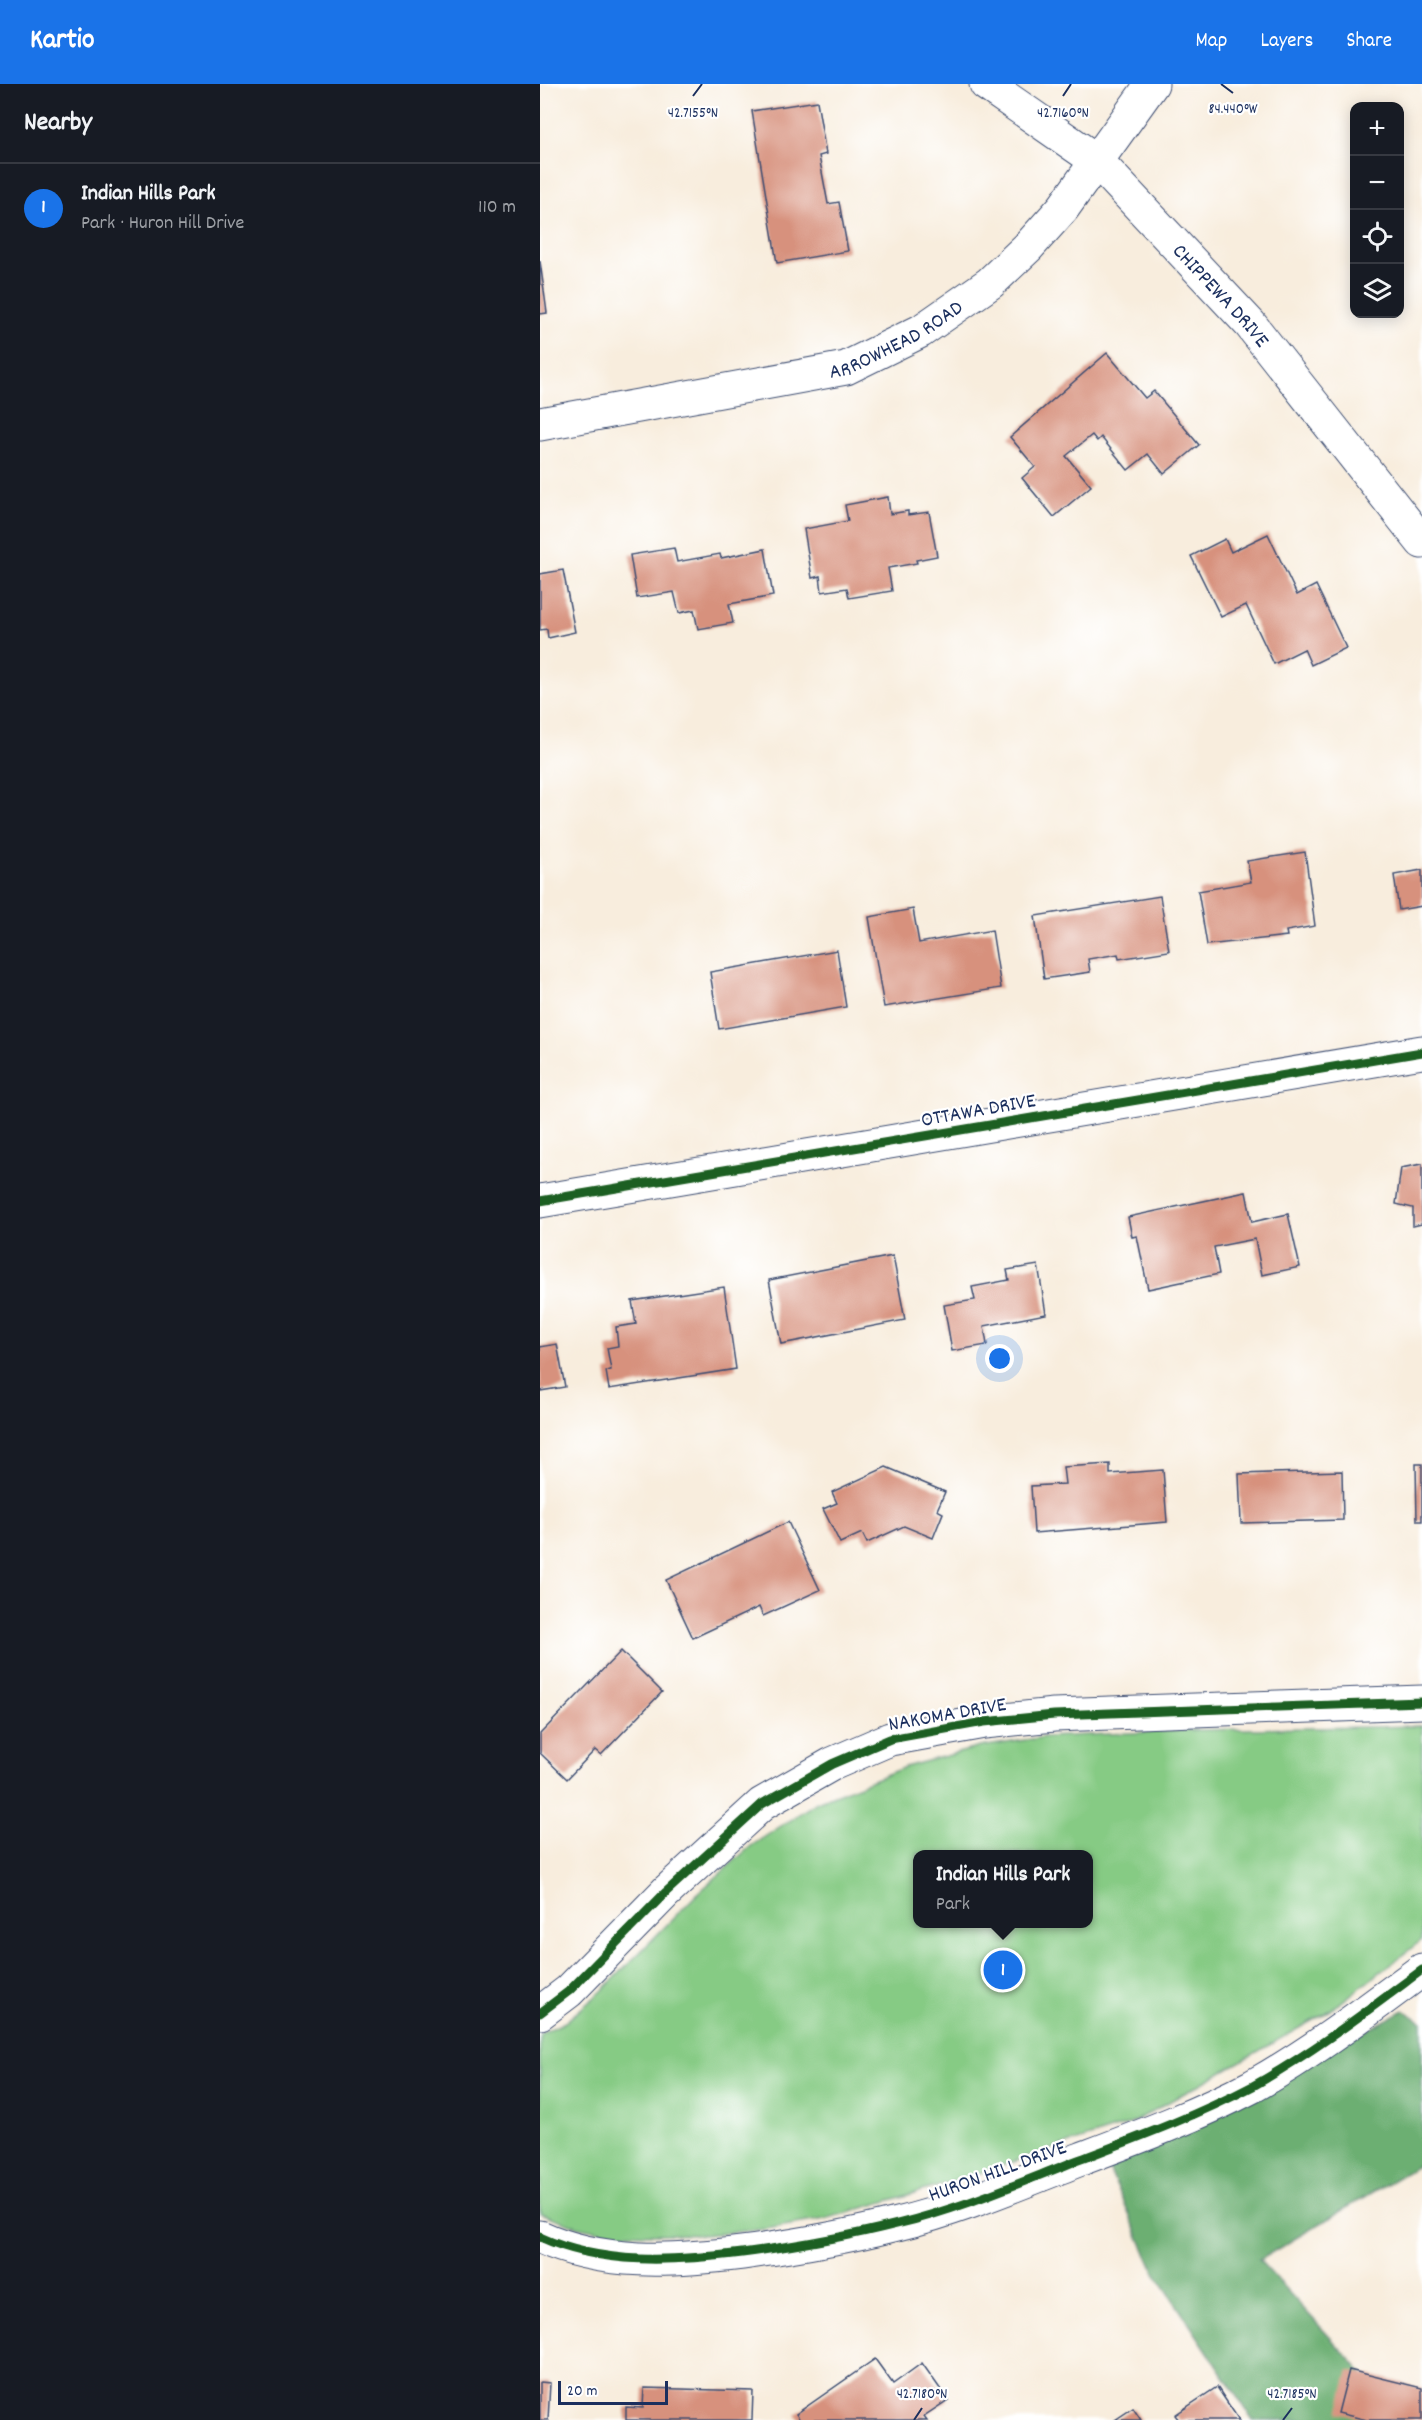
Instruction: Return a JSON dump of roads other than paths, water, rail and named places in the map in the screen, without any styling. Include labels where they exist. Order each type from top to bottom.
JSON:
[{"type":"street","name":"CHIPPEWA DRIVE","points":[[986,84],[1097,161],[1250,324],[1422,542]]},
{"type":"street","name":"ARROWHEAD ROAD","points":[[540,424],[846,368],[921,331],[990,283],[1028,247],[1062,208],[1152,84]]},
{"type":"street","name":"OTTAWA DRIVE","points":[[540,1201],[1422,1052]]},
{"type":"street","name":"NAKOMA DRIVE","points":[[540,2013],[569,1991],[666,1892],[762,1804],[832,1764],[890,1739],[984,1722],[1054,1714],[1422,1702]]},
{"type":"street","name":"HURON HILL DRIVE","points":[[540,2237],[580,2251],[648,2260],[718,2256],[807,2244],[899,2224],[984,2197],[1204,2110],[1265,2078],[1356,2019],[1422,1970]]},
{"type":"place","name":"Indian Hills Park","points":[[1003,1970]]}]
